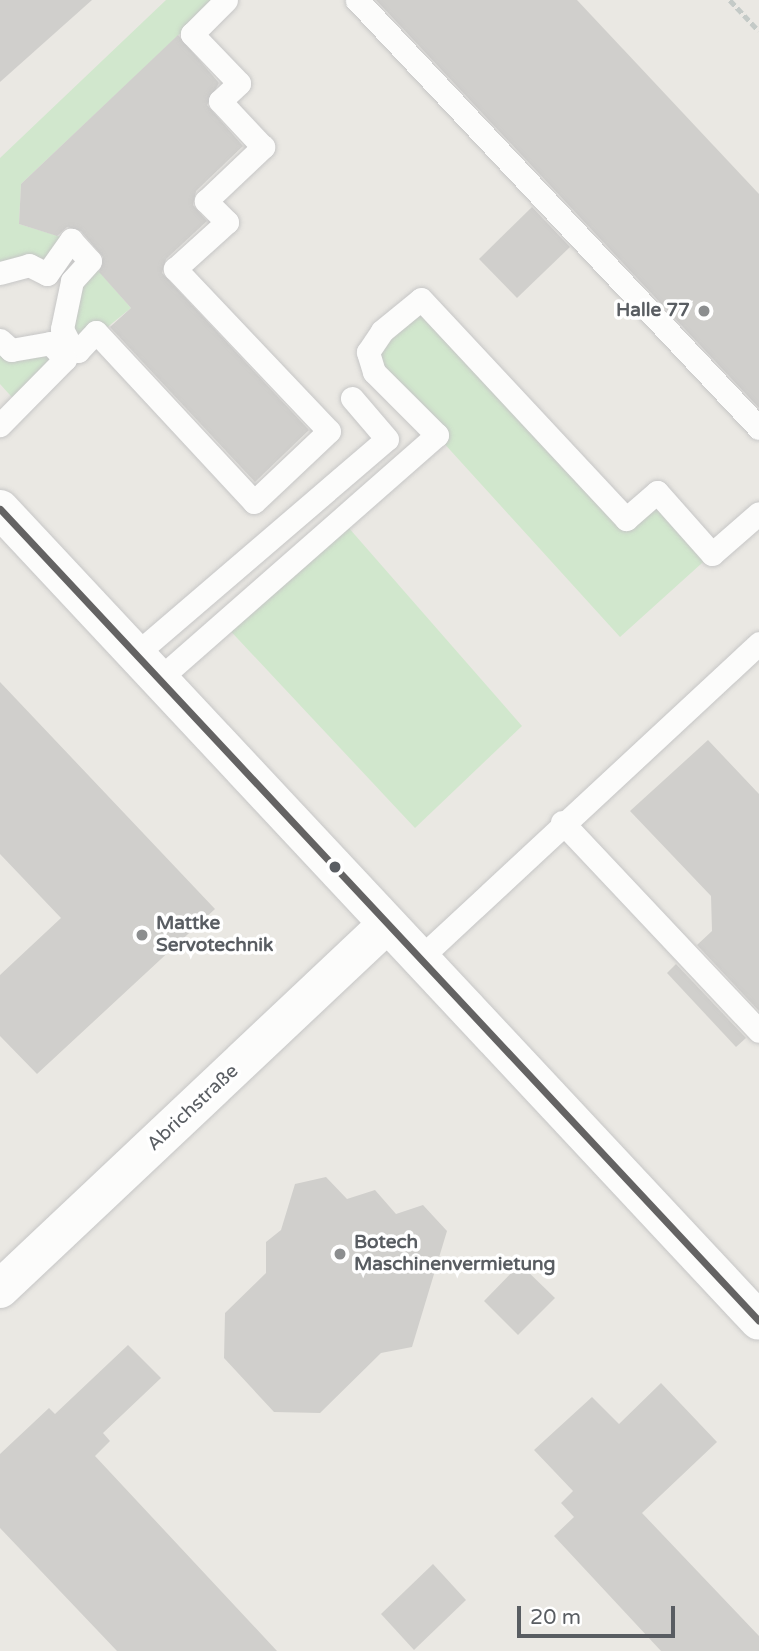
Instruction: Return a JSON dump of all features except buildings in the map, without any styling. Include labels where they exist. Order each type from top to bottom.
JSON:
[{"type":"street","points":[[0,509],[417,961],[759,1321]]},
{"type":"street","name":"Abrichstraße","points":[[0,1289],[385,926]]},
{"type":"lane","points":[[0,273],[29,265],[47,274],[71,240],[89,261],[72,281],[62,329],[71,347],[78,351],[96,332],[254,502],[329,431],[175,269],[227,222],[206,201],[263,147],[220,101],[239,83],[192,34],[226,0]]},
{"type":"lane","points":[[357,0],[759,428]]},
{"type":"lane","points":[[147,666],[408,461],[436,435],[374,372],[368,352],[382,331],[421,299],[626,519],[657,492],[712,554],[759,513]]},
{"type":"lane","points":[[0,340],[12,350],[50,344],[65,359],[0,425]]},
{"type":"lane","points":[[352,398],[408,461]]},
{"type":"lane","points":[[147,666],[387,439]]},
{"type":"lane","points":[[417,961],[562,822],[759,643]]},
{"type":"lane","points":[[562,822],[759,1031]]},
{"type":"path","points":[[730,0],[759,31]]},
{"type":"green space","points":[[166,0],[226,0],[186,28],[21,184],[19,224],[71,240],[47,274],[0,273],[0,158]]},
{"type":"green space","points":[[90,261],[131,308],[78,351],[68,318]]},
{"type":"green space","points":[[421,299],[626,518],[657,492],[712,554],[620,637],[381,374],[370,346]]},
{"type":"green space","points":[[0,340],[65,359],[19,405],[0,384]]},
{"type":"green space","points":[[341,519],[522,726],[415,828],[223,623]]},
{"type":"transit line","points":[[0,509],[759,1321]]},
{"type":"place","name":"Halle 77","points":[[704,311]]},
{"type":"place","name":"Mattke Servotechnik","points":[[142,935]]},
{"type":"place","name":"Botech Maschinenvermietung","points":[[340,1254]]}]
